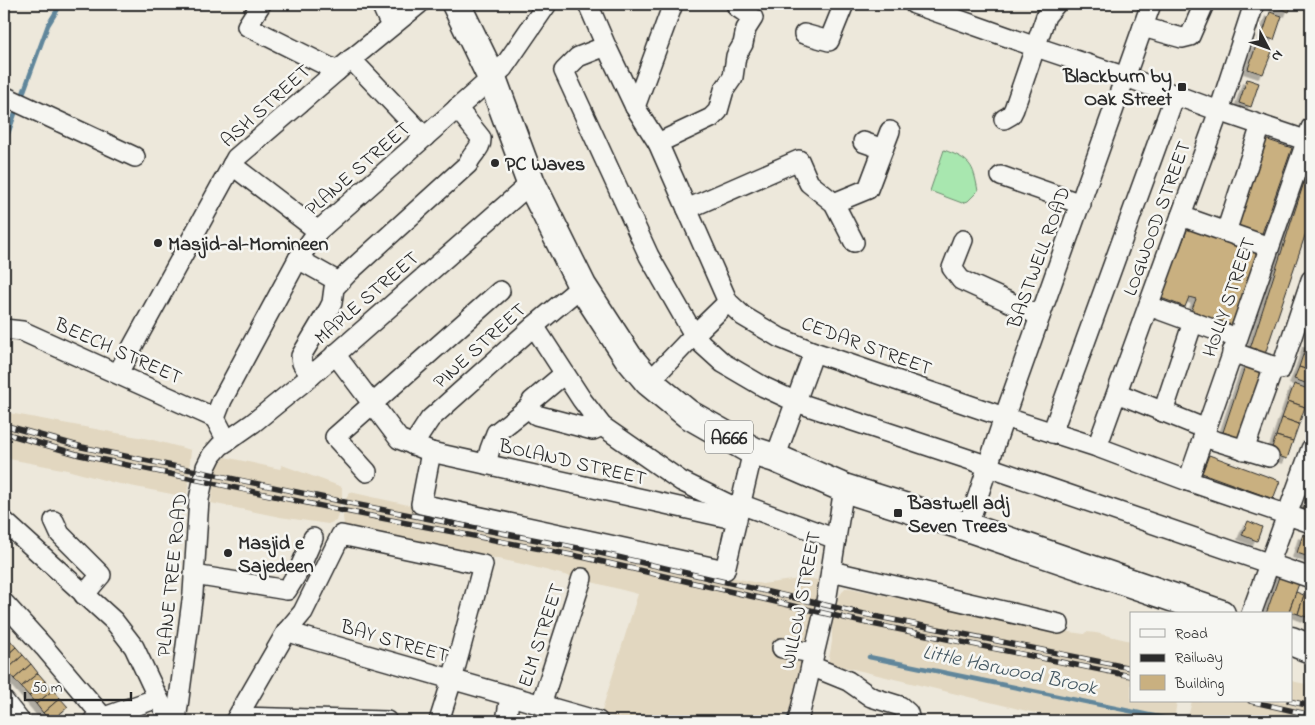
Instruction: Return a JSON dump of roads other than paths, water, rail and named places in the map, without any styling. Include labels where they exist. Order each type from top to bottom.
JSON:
[{"type":"highway","name":"A666","points":[[456,4],[492,78],[531,183],[582,286],[628,357],[649,382],[688,414],[764,454],[844,488],[968,526],[1212,612]]},
{"type":"highway","points":[[1292,640],[1311,649]]},
{"type":"street","points":[[261,4],[247,26],[344,65],[425,137]]},
{"type":"street","points":[[381,4],[391,26]]},
{"type":"street","name":"ASH STREET","points":[[118,373],[236,158],[344,65],[419,4]]},
{"type":"street","name":"PLANE STREET","points":[[215,418],[222,400],[298,259],[318,230],[503,68],[547,4]]},
{"type":"street","name":"CEDAR STREET","points":[[588,4],[635,107],[658,143],[728,302],[743,316],[780,338],[814,352],[1097,447],[1188,481],[1311,523]]},
{"type":"street","points":[[635,107],[673,4]]},
{"type":"street","points":[[804,34],[829,41],[844,4]]},
{"type":"street","points":[[914,4],[1126,76],[1219,111],[1261,125],[1310,137]]},
{"type":"street","points":[[1004,119],[1011,115],[1014,109],[1046,16],[1056,4]]},
{"type":"street","name":"BASTWELL ROAD","points":[[968,526],[1004,417],[1151,4]]},
{"type":"street","points":[[1143,27],[1182,38],[1190,36],[1204,4]]},
{"type":"street","name":"LOGWOOD STREET","points":[[1097,447],[1219,111],[1254,4]]},
{"type":"street","points":[[658,143],[711,118],[718,111],[724,90],[733,77],[736,56],[743,44],[746,29],[753,18],[737,7]]},
{"type":"street","points":[[606,46],[578,57],[564,71],[649,256],[694,335],[724,363],[764,387],[796,402],[989,466],[1311,578]]},
{"type":"street","points":[[1052,432],[1175,95]]},
{"type":"street","points":[[4,96],[135,157]]},
{"type":"street","points":[[311,376],[302,363],[301,356],[329,309],[332,303],[332,293],[339,282],[468,164],[470,158],[478,149],[481,138],[457,108]]},
{"type":"street","points":[[1226,232],[1261,125]]},
{"type":"street","points":[[834,203],[868,190],[890,131]]},
{"type":"street","name":"HOLLY STREET","points":[[1188,481],[1269,247],[1310,137]]},
{"type":"street","points":[[863,142],[882,149]]},
{"type":"street","points":[[687,209],[796,154],[809,183],[834,203],[854,242]]},
{"type":"street","points":[[232,165],[318,230]]},
{"type":"street","points":[[1001,176],[1081,204]]},
{"type":"street","name":"MAPLE STREET","points":[[227,441],[253,423],[311,376],[531,183]]},
{"type":"street","points":[[1181,216],[1269,247]]},
{"type":"street","points":[[963,240],[952,268],[961,280],[1040,316]]},
{"type":"street","points":[[298,259],[339,282]]},
{"type":"street","points":[[1148,306],[1194,322],[1281,369],[1311,280]]},
{"type":"street","name":"PINE STREET","points":[[413,445],[430,419],[534,326],[582,286]]},
{"type":"street","points":[[367,472],[335,437],[500,291]]},
{"type":"street","points":[[649,382],[728,302]]},
{"type":"street","points":[[1163,412],[1194,322]]},
{"type":"street","points":[[534,326],[564,374],[602,426],[681,481],[730,505],[740,504],[836,539]]},
{"type":"street","name":"BEECH STREET","points":[[4,329],[22,331],[215,418]]},
{"type":"street","points":[[432,452],[421,504],[725,570],[740,504],[764,454],[796,402],[814,352]]},
{"type":"street","name":"BOLAND STREET","points":[[335,354],[399,439],[413,445],[432,452],[724,518]]},
{"type":"street","points":[[1244,450],[1274,366]]},
{"type":"street","points":[[486,464],[496,433],[529,407],[532,401],[564,374]]},
{"type":"street","points":[[1117,393],[1163,412],[1204,433],[1244,450],[1269,457]]},
{"type":"street","points":[[529,407],[536,415],[593,430],[602,426]]},
{"type":"street","points":[[215,418],[227,441]]},
{"type":"street","name":"PLANE TREE ROAD","points":[[176,721],[185,661],[194,575],[199,499],[206,468],[212,455],[227,441]]},
{"type":"street","points":[[1252,612],[1311,449]]},
{"type":"street","name":"WILLOW STREET","points":[[798,721],[824,608],[844,488]]},
{"type":"street","points":[[4,521],[114,621],[134,647],[170,721]]},
{"type":"street","points":[[54,521],[60,534],[101,575],[84,595]]},
{"type":"street","points":[[387,721],[237,719],[286,631],[303,612],[341,535],[484,565],[439,721]]},
{"type":"street","points":[[194,575],[287,590],[298,572],[313,538]]},
{"type":"street","points":[[831,571],[1059,624]]},
{"type":"street","name":"ELM STREET","points":[[541,705],[582,578]]},
{"type":"street","points":[[4,603],[44,647],[99,720],[158,698]]},
{"type":"street","name":"BAY STREET","points":[[286,631],[598,721]]},
{"type":"street","points":[[782,648],[813,659],[871,697],[900,706],[908,713],[910,721]]},
{"type":"street","points":[[506,721],[510,696]]},
{"type":"street","points":[[4,701],[20,721]]},
{"type":"waterway","points":[[21,99],[48,25],[61,4]]},
{"type":"waterway","points":[[4,145],[17,108]]},
{"type":"waterway","name":"Little Harwood Brook","points":[[869,657],[1173,720]]},
{"type":"waterway","name":"Little Harwood Brook","points":[[785,721],[792,715]]},
{"type":"railway","points":[[4,425],[82,447],[359,505],[583,549],[864,614],[1130,668]]},
{"type":"railway","points":[[4,433],[80,455],[340,510],[582,557],[862,622],[1130,676]]},
{"type":"railway","points":[[1254,702],[1311,715]]},
{"type":"railway","points":[[1292,702],[1311,706]]},
{"type":"place","name":"Blackburn by Oak Street","points":[[1182,87]]},
{"type":"place","name":"PC Waves","points":[[495,163]]},
{"type":"place","name":"Masjid-al-Momineen","points":[[158,243]]},
{"type":"place","name":"Bastwell adj Seven Trees","points":[[898,513]]},
{"type":"place","name":"Masjid e Sajedeen","points":[[228,553]]}]
